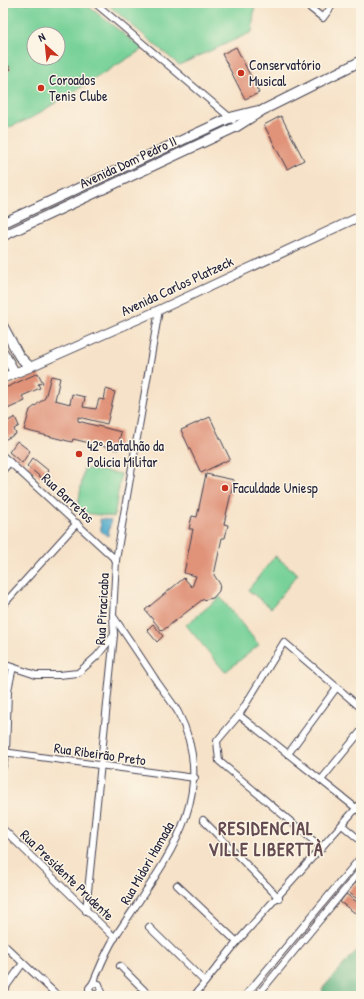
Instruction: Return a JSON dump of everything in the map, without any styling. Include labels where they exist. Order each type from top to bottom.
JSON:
[{"type":"main road","name":"Avenida Dom Pedro II","points":[[3,236],[236,126],[263,110],[361,61]]},
{"type":"main road","name":"Avenida Dom Pedro II","points":[[3,223],[232,117],[263,110]]},
{"type":"main road","points":[[3,326],[18,356],[30,367]]},
{"type":"main road","points":[[3,352],[15,372]]},
{"type":"main road","name":"Avenida Carlos Platzeck","points":[[3,378],[30,367]]},
{"type":"street","points":[[95,3],[232,117],[236,126]]},
{"type":"street","points":[[304,3],[323,18],[334,3]]},
{"type":"street","name":"Avenida Carlos Platzeck","points":[[30,367],[159,310],[361,216]]},
{"type":"street","name":"Rua Piracicaba","points":[[86,911],[114,635],[112,615],[116,560],[159,310]]},
{"type":"street","name":"Rua Barretos","points":[[3,456],[116,560]]},
{"type":"street","points":[[3,470],[10,462]]},
{"type":"street","points":[[3,605],[77,523]]},
{"type":"street","name":"Rua Midori Hamada","points":[[95,992],[99,970],[115,938],[146,892],[182,831],[189,810],[195,778],[192,750],[177,711],[112,615]]},
{"type":"street","points":[[3,664],[36,675],[78,673],[97,656],[114,635]]},
{"type":"street","points":[[322,848],[219,761],[217,741],[239,715],[284,642],[361,708]]},
{"type":"street","points":[[3,766],[8,690],[13,667]]},
{"type":"street","points":[[288,754],[337,688]]},
{"type":"street","points":[[194,996],[237,942],[279,898],[342,825],[360,808],[321,780],[239,715]]},
{"type":"street","points":[[321,780],[361,730]]},
{"type":"street","name":"Rua Ribeirão Preto","points":[[4,753],[195,778]]},
{"type":"street","points":[[203,820],[279,898]]},
{"type":"street","points":[[342,825],[361,841]]},
{"type":"street","name":"Rua Presidente Prudente","points":[[3,829],[115,938]]},
{"type":"street","points":[[245,996],[361,857]]},
{"type":"street","points":[[251,988],[258,995],[361,870]]},
{"type":"street","points":[[178,885],[237,942]]},
{"type":"street","points":[[313,914],[320,920]]},
{"type":"street","points":[[149,927],[206,982]]},
{"type":"street","points":[[3,944],[58,996]]},
{"type":"street","points":[[3,991],[23,963]]},
{"type":"street","points":[[120,966],[150,996]]},
{"type":"street","points":[[95,992],[106,996]]},
{"type":"green space","name":"Coroados Tenis Clube","points":[[3,3],[84,3],[143,49],[31,118],[3,130]]},
{"type":"green space","points":[[106,3],[255,3],[252,32],[179,65]]},
{"type":"green space","points":[[84,468],[121,474],[114,517],[77,512]]},
{"type":"green space","points":[[275,556],[298,574],[271,608],[248,590]]},
{"type":"green space","points":[[220,597],[259,645],[225,672],[186,625]]},
{"type":"green space","points":[[356,951],[361,956],[361,996],[325,996],[322,989]]},
{"type":"water","points":[[100,519],[111,520],[108,536],[101,531]]},
{"type":"building","name":"Conservatório Musical","points":[[236,47],[259,93],[245,99],[222,54]]},
{"type":"building","points":[[3,58],[11,69],[3,74]]},
{"type":"building","points":[[281,116],[304,160],[287,169],[264,125]]},
{"type":"building","points":[[38,373],[43,383],[38,384],[40,388],[22,396],[25,401],[3,411],[3,389]]},
{"type":"building","points":[[51,376],[60,378],[55,400],[70,404],[72,394],[85,397],[83,407],[96,409],[99,399],[104,400],[106,389],[115,392],[107,424],[78,417],[78,421],[121,432],[118,450],[73,439],[72,442],[24,430],[30,410],[45,398]]},
{"type":"building","points":[[15,417],[19,426],[14,429],[16,434],[4,440],[3,424]]},
{"type":"building","points":[[210,417],[230,459],[201,473],[181,430]]},
{"type":"building","points":[[17,441],[30,451],[22,463],[9,452]]},
{"type":"building","points":[[33,458],[49,471],[43,479],[27,466]]},
{"type":"building","points":[[206,474],[234,480],[224,524],[228,525],[225,538],[222,538],[214,575],[220,584],[219,591],[213,598],[202,600],[162,631],[145,610],[184,578],[192,587],[196,576],[184,573],[193,529],[189,529],[192,516],[197,517]]},
{"type":"building","points":[[153,624],[163,636],[157,642],[147,630]]},
{"type":"building","points":[[355,883],[361,888],[361,902],[348,892]]},
{"type":"building","points":[[346,894],[361,905],[355,913],[340,902]]},
{"type":"place","name":"Conservatório Musical","points":[[241,73]]},
{"type":"place","name":"Coroados Tenis Clube","points":[[41,88]]},
{"type":"place","name":"42º Batalhão da Policia Militar","points":[[79,454]]},
{"type":"place","name":"Faculdade Uniesp","points":[[225,488]]},
{"type":"district","name":"RESIDENCIAL VILLE LIBERTTÀ","points":[[266,839]]}]
